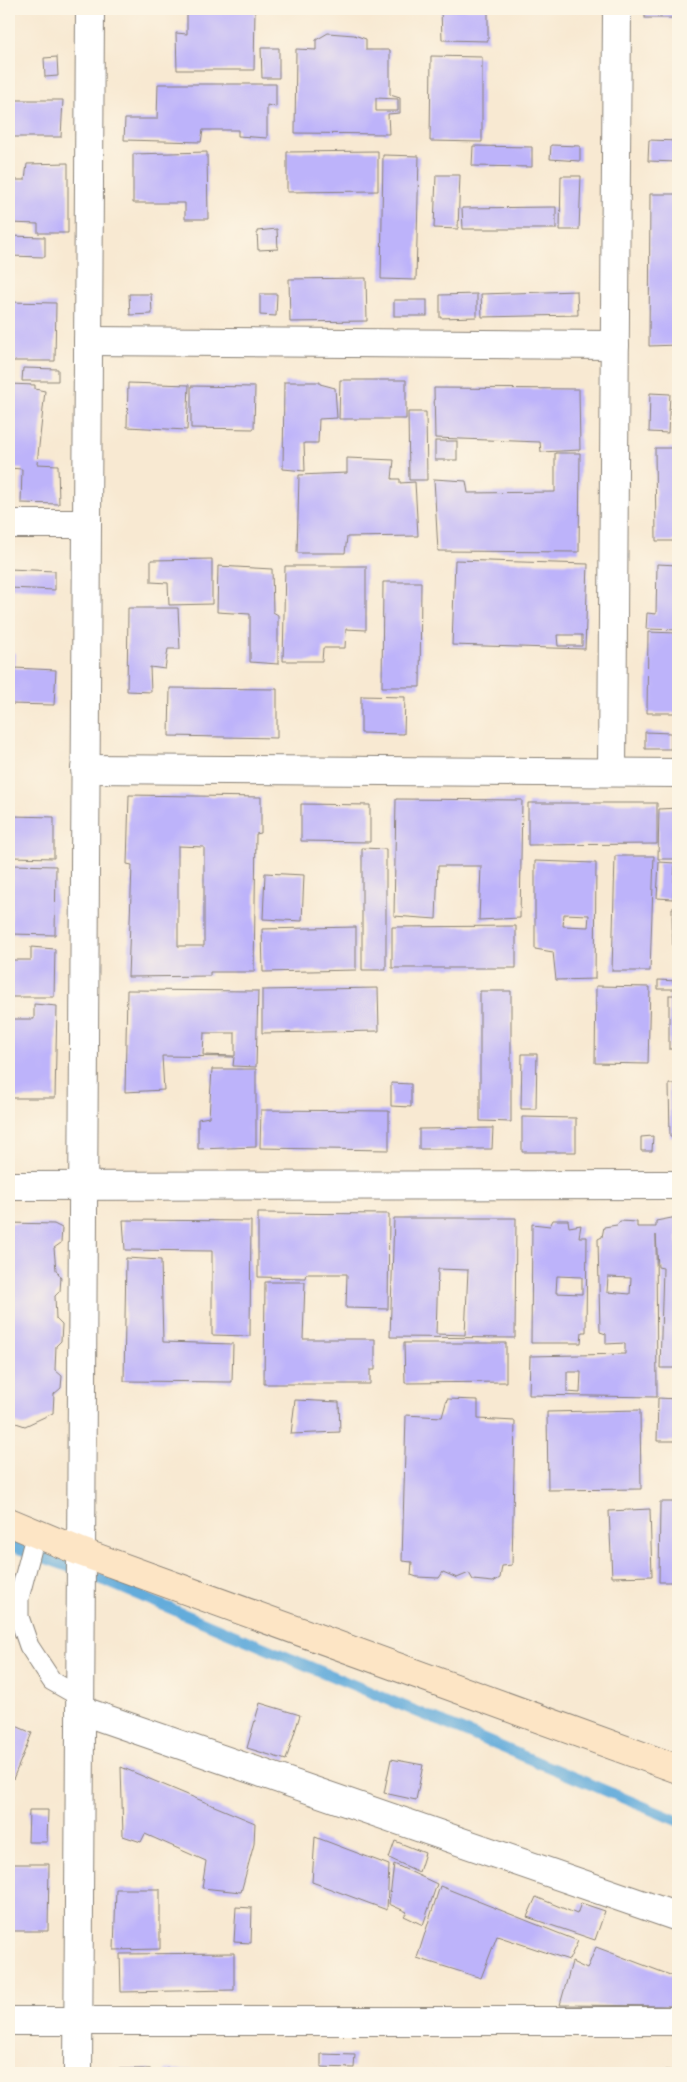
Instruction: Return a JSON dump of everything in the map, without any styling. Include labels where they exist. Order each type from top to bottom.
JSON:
[{"type":"main road","points":[[9,1522],[81,1552],[678,1769]]},
{"type":"street","points":[[78,2073],[90,9]]},
{"type":"street","points":[[612,772],[617,9]]},
{"type":"street","points":[[88,341],[615,344]]},
{"type":"street","points":[[9,524],[86,524]]},
{"type":"street","points":[[85,768],[678,773]]},
{"type":"street","points":[[9,1186],[678,1185]]},
{"type":"street","points":[[80,1704],[678,1917]]},
{"type":"street","points":[[9,2021],[678,2021]]},
{"type":"lane","points":[[36,1533],[19,1598],[19,1617],[29,1646],[52,1681],[80,1704]]},
{"type":"building","points":[[187,9],[255,9],[254,70],[177,70],[176,33],[187,34]]},
{"type":"building","points":[[441,9],[488,9],[488,41],[442,40]]},
{"type":"building","points":[[645,9],[678,9],[678,18],[645,18]]},
{"type":"building","points":[[328,33],[354,35],[366,39],[366,50],[390,50],[390,95],[400,98],[400,113],[388,114],[389,134],[295,133],[296,49],[316,50],[316,40]],"holes":[[[376,98],[398,99],[398,111],[376,111]]]},
{"type":"building","points":[[261,48],[279,48],[279,78],[262,78]]},
{"type":"building","points":[[431,56],[482,57],[482,142],[430,141]]},
{"type":"building","points":[[57,57],[58,76],[45,77],[44,58]]},
{"type":"building","points":[[158,84],[276,84],[276,107],[267,105],[267,138],[238,136],[238,130],[203,130],[201,142],[124,140],[125,119],[157,119]]},
{"type":"building","points":[[9,100],[63,100],[61,137],[9,137]]},
{"type":"building","points":[[649,140],[678,141],[678,162],[648,161]]},
{"type":"building","points":[[551,145],[580,146],[580,161],[550,159]]},
{"type":"building","points":[[473,146],[532,147],[532,167],[472,166]]},
{"type":"building","points":[[378,151],[378,191],[287,192],[287,152]]},
{"type":"building","points":[[207,152],[208,219],[185,219],[185,203],[133,203],[133,154]]},
{"type":"building","points":[[383,155],[419,156],[416,280],[381,279]]},
{"type":"building","points":[[68,163],[68,233],[38,233],[38,224],[9,223],[9,180],[25,180],[27,164]]},
{"type":"building","points":[[436,175],[460,175],[458,229],[434,228]]},
{"type":"building","points":[[561,176],[581,176],[579,230],[560,230]]},
{"type":"building","points":[[650,194],[678,194],[678,345],[649,346]]},
{"type":"building","points":[[556,207],[556,229],[463,229],[462,208]]},
{"type":"building","points":[[277,229],[278,249],[258,250],[257,231]]},
{"type":"building","points":[[9,236],[45,237],[45,257],[9,256]]},
{"type":"building","points":[[366,278],[367,321],[290,322],[289,279]]},
{"type":"building","points":[[577,291],[578,315],[482,317],[481,294]]},
{"type":"building","points":[[129,294],[151,294],[152,314],[130,315]]},
{"type":"building","points":[[260,294],[277,294],[276,316],[260,315]]},
{"type":"building","points":[[477,294],[477,317],[440,318],[440,295]]},
{"type":"building","points":[[394,300],[427,300],[427,316],[394,316]]},
{"type":"building","points":[[9,302],[56,303],[55,361],[9,361]]},
{"type":"building","points":[[23,368],[58,369],[58,381],[22,381]]},
{"type":"building","points":[[340,380],[406,380],[406,419],[339,419]]},
{"type":"building","points":[[284,382],[320,382],[320,384],[335,388],[337,418],[319,419],[318,443],[304,443],[305,471],[283,469]]},
{"type":"building","points":[[128,383],[189,385],[187,430],[127,427]]},
{"type":"building","points":[[9,384],[35,385],[35,389],[45,391],[37,464],[58,465],[59,504],[21,503],[22,469],[9,468]]},
{"type":"building","points":[[191,386],[255,387],[254,429],[191,428]]},
{"type":"building","points":[[434,388],[579,389],[580,450],[541,452],[540,442],[435,438]]},
{"type":"building","points":[[650,393],[670,394],[668,433],[649,432]]},
{"type":"building","points":[[408,412],[426,412],[427,480],[409,480]]},
{"type":"building","points":[[435,441],[457,441],[457,460],[435,460]]},
{"type":"building","points":[[655,448],[678,448],[678,541],[656,541]]},
{"type":"building","points":[[555,453],[580,453],[579,552],[438,551],[434,479],[466,481],[468,493],[555,492]]},
{"type":"building","points":[[347,458],[394,460],[392,479],[400,479],[400,483],[415,482],[418,536],[347,537],[345,553],[297,553],[299,475],[347,473]]},
{"type":"building","points":[[212,559],[212,604],[169,605],[168,583],[151,582],[151,560]]},
{"type":"building","points":[[455,560],[588,564],[585,649],[452,645]],"holes":[[[557,635],[582,635],[582,646],[558,646]]]},
{"type":"building","points":[[657,564],[678,565],[678,630],[646,629],[647,613],[656,614]]},
{"type":"building","points":[[218,566],[272,569],[273,612],[278,615],[278,664],[250,662],[250,614],[217,612]]},
{"type":"building","points":[[285,566],[366,566],[366,630],[346,629],[345,648],[323,648],[322,661],[283,661]]},
{"type":"building","points":[[9,569],[55,571],[55,590],[9,588]]},
{"type":"building","points":[[383,582],[421,582],[420,687],[382,687]]},
{"type":"building","points":[[128,608],[178,608],[180,649],[168,649],[165,669],[150,667],[151,692],[127,691]]},
{"type":"building","points":[[648,632],[678,633],[678,713],[647,713]]},
{"type":"building","points":[[9,652],[15,653],[14,668],[56,670],[54,705],[9,704]]},
{"type":"building","points":[[170,688],[277,689],[277,738],[169,736]]},
{"type":"building","points":[[361,696],[405,697],[404,734],[361,733]]},
{"type":"building","points":[[645,732],[671,733],[671,749],[645,749]]},
{"type":"building","points":[[129,795],[261,797],[261,833],[256,834],[254,972],[210,972],[210,976],[128,977],[132,865],[127,864]],"holes":[[[178,846],[204,847],[204,946],[178,946]]]},
{"type":"building","points":[[396,799],[522,800],[520,918],[479,920],[481,866],[438,866],[436,919],[394,916]]},
{"type":"building","points":[[528,803],[657,803],[657,844],[528,845]]},
{"type":"building","points":[[301,804],[370,805],[370,842],[301,841]]},
{"type":"building","points":[[678,808],[678,859],[658,859],[659,809]]},
{"type":"building","points":[[12,816],[54,817],[54,858],[12,857]]},
{"type":"building","points":[[362,848],[386,849],[386,970],[362,970]]},
{"type":"building","points":[[615,856],[654,856],[650,971],[612,971]]},
{"type":"building","points":[[535,861],[596,863],[595,979],[556,980],[553,952],[535,949]],"holes":[[[564,914],[589,915],[588,927],[563,926]]]},
{"type":"building","points":[[659,862],[675,863],[673,899],[657,898]]},
{"type":"building","points":[[12,865],[56,866],[55,935],[11,934]]},
{"type":"building","points":[[265,873],[304,875],[302,921],[263,919]]},
{"type":"building","points":[[672,908],[678,908],[678,970],[673,970]]},
{"type":"building","points":[[516,926],[516,968],[392,968],[392,927]]},
{"type":"building","points":[[356,927],[356,970],[263,972],[262,929]]},
{"type":"building","points":[[31,947],[55,949],[54,997],[9,997],[9,960],[31,960]]},
{"type":"building","points":[[658,980],[678,981],[678,989],[658,989]]},
{"type":"building","points":[[596,986],[650,987],[648,1064],[595,1063]]},
{"type":"building","points":[[378,988],[379,1031],[262,1033],[262,990]]},
{"type":"building","points":[[127,990],[258,991],[256,1067],[233,1066],[234,1057],[162,1056],[164,1090],[125,1092]],"holes":[[[204,1033],[235,1033],[235,1056],[203,1055]]]},
{"type":"building","points":[[480,991],[511,991],[511,1122],[480,1121]]},
{"type":"building","points":[[669,995],[678,995],[678,1049],[669,1049]]},
{"type":"building","points":[[34,1004],[57,1006],[55,1098],[9,1098],[9,1019],[34,1019]]},
{"type":"building","points":[[522,1054],[537,1054],[536,1109],[521,1109]]},
{"type":"building","points":[[212,1069],[256,1069],[256,1147],[198,1149],[198,1119],[209,1117]]},
{"type":"building","points":[[391,1083],[411,1084],[411,1107],[391,1106]]},
{"type":"building","points":[[669,1084],[678,1084],[678,1137],[670,1137]]},
{"type":"building","points":[[261,1110],[389,1111],[389,1150],[260,1148]]},
{"type":"building","points":[[522,1117],[576,1118],[576,1152],[522,1152]]},
{"type":"building","points":[[493,1128],[492,1149],[419,1149],[419,1129]]},
{"type":"building","points":[[653,1136],[652,1151],[641,1151],[641,1137]]},
{"type":"building","points":[[258,1213],[389,1214],[388,1309],[346,1308],[347,1274],[306,1274],[305,1278],[258,1277]]},
{"type":"building","points":[[677,1217],[678,1368],[660,1368],[663,1268],[658,1267],[656,1235],[657,1397],[529,1395],[530,1356],[625,1354],[625,1343],[606,1344],[606,1334],[600,1332],[598,1239],[602,1237],[604,1227],[617,1225],[620,1221],[637,1222],[637,1227],[656,1227],[656,1221]],"holes":[[[608,1277],[631,1278],[630,1294],[607,1292]],[[567,1372],[581,1372],[580,1393],[567,1392]]]},
{"type":"building","points":[[394,1218],[516,1218],[515,1338],[390,1337]],"holes":[[[438,1269],[468,1270],[465,1335],[436,1334]]]},
{"type":"building","points":[[123,1220],[251,1221],[250,1336],[212,1335],[212,1251],[125,1250]]},
{"type":"building","points":[[553,1220],[568,1220],[569,1227],[581,1225],[579,1237],[587,1237],[586,1332],[582,1332],[581,1343],[531,1343],[532,1224],[550,1226]],"holes":[[[557,1276],[582,1277],[582,1294],[556,1293]]]},
{"type":"building","points":[[9,1223],[54,1224],[62,1228],[61,1243],[54,1248],[56,1270],[61,1277],[60,1291],[55,1296],[56,1319],[62,1325],[61,1341],[56,1346],[55,1370],[62,1376],[61,1388],[54,1394],[53,1413],[25,1426],[9,1419]]},
{"type":"building","points":[[126,1258],[161,1260],[163,1342],[233,1344],[232,1382],[124,1381]]},
{"type":"building","points":[[265,1282],[305,1282],[303,1339],[375,1339],[375,1370],[370,1370],[370,1384],[264,1384]]},
{"type":"building","points":[[404,1343],[506,1343],[506,1382],[405,1383]]},
{"type":"building","points":[[658,1398],[678,1399],[678,1441],[657,1441]]},
{"type":"building","points":[[447,1399],[478,1400],[478,1419],[515,1421],[512,1565],[502,1566],[500,1578],[493,1582],[473,1580],[469,1573],[457,1578],[443,1572],[439,1578],[417,1577],[411,1575],[412,1562],[402,1561],[406,1415],[442,1417]]},
{"type":"building","points":[[295,1400],[339,1402],[340,1432],[291,1434]]},
{"type":"building","points":[[640,1410],[641,1489],[548,1490],[547,1412]]},
{"type":"building","points":[[660,1502],[678,1502],[678,1582],[659,1582]]},
{"type":"building","points":[[650,1509],[652,1576],[612,1577],[609,1511]]},
{"type":"building","points":[[260,1703],[300,1715],[286,1760],[247,1748]]},
{"type":"building","points":[[9,1723],[32,1733],[13,1779],[9,1778]]},
{"type":"building","points":[[391,1759],[423,1765],[416,1800],[384,1793]]},
{"type":"building","points":[[121,1767],[255,1823],[254,1844],[241,1892],[202,1888],[206,1861],[145,1834],[141,1842],[123,1836]]},
{"type":"building","points":[[29,1810],[48,1810],[47,1842],[28,1842]]},
{"type":"building","points":[[315,1837],[389,1865],[387,1910],[312,1882]]},
{"type":"building","points":[[395,1841],[425,1853],[419,1872],[389,1858]]},
{"type":"building","points":[[9,1864],[49,1864],[48,1931],[9,1931]]},
{"type":"building","points":[[394,1864],[437,1884],[423,1925],[404,1916],[407,1912],[389,1904]]},
{"type":"building","points":[[440,1886],[578,1941],[569,1960],[497,1936],[481,1978],[417,1958]]},
{"type":"building","points":[[116,1889],[160,1889],[160,1949],[114,1950]]},
{"type":"building","points":[[536,1897],[577,1914],[581,1903],[605,1911],[595,1940],[527,1917]]},
{"type":"building","points":[[236,1907],[252,1908],[251,1943],[234,1942]]},
{"type":"building","points":[[596,1947],[678,1978],[674,2006],[560,2005],[572,1962],[587,1969]]},
{"type":"building","points":[[234,1953],[234,1990],[121,1992],[120,1954]]},
{"type":"building","points":[[321,2054],[355,2055],[354,2068],[321,2067]]},
{"type":"building","points":[[115,2069],[150,2069],[150,2073],[115,2073]]},
{"type":"building","points":[[166,2069],[238,2072],[238,2073],[165,2073]]},
{"type":"building","points":[[665,2070],[678,2071],[678,2073],[665,2073]]},
{"type":"waterway","points":[[9,1545],[81,1571],[678,1821]]}]
